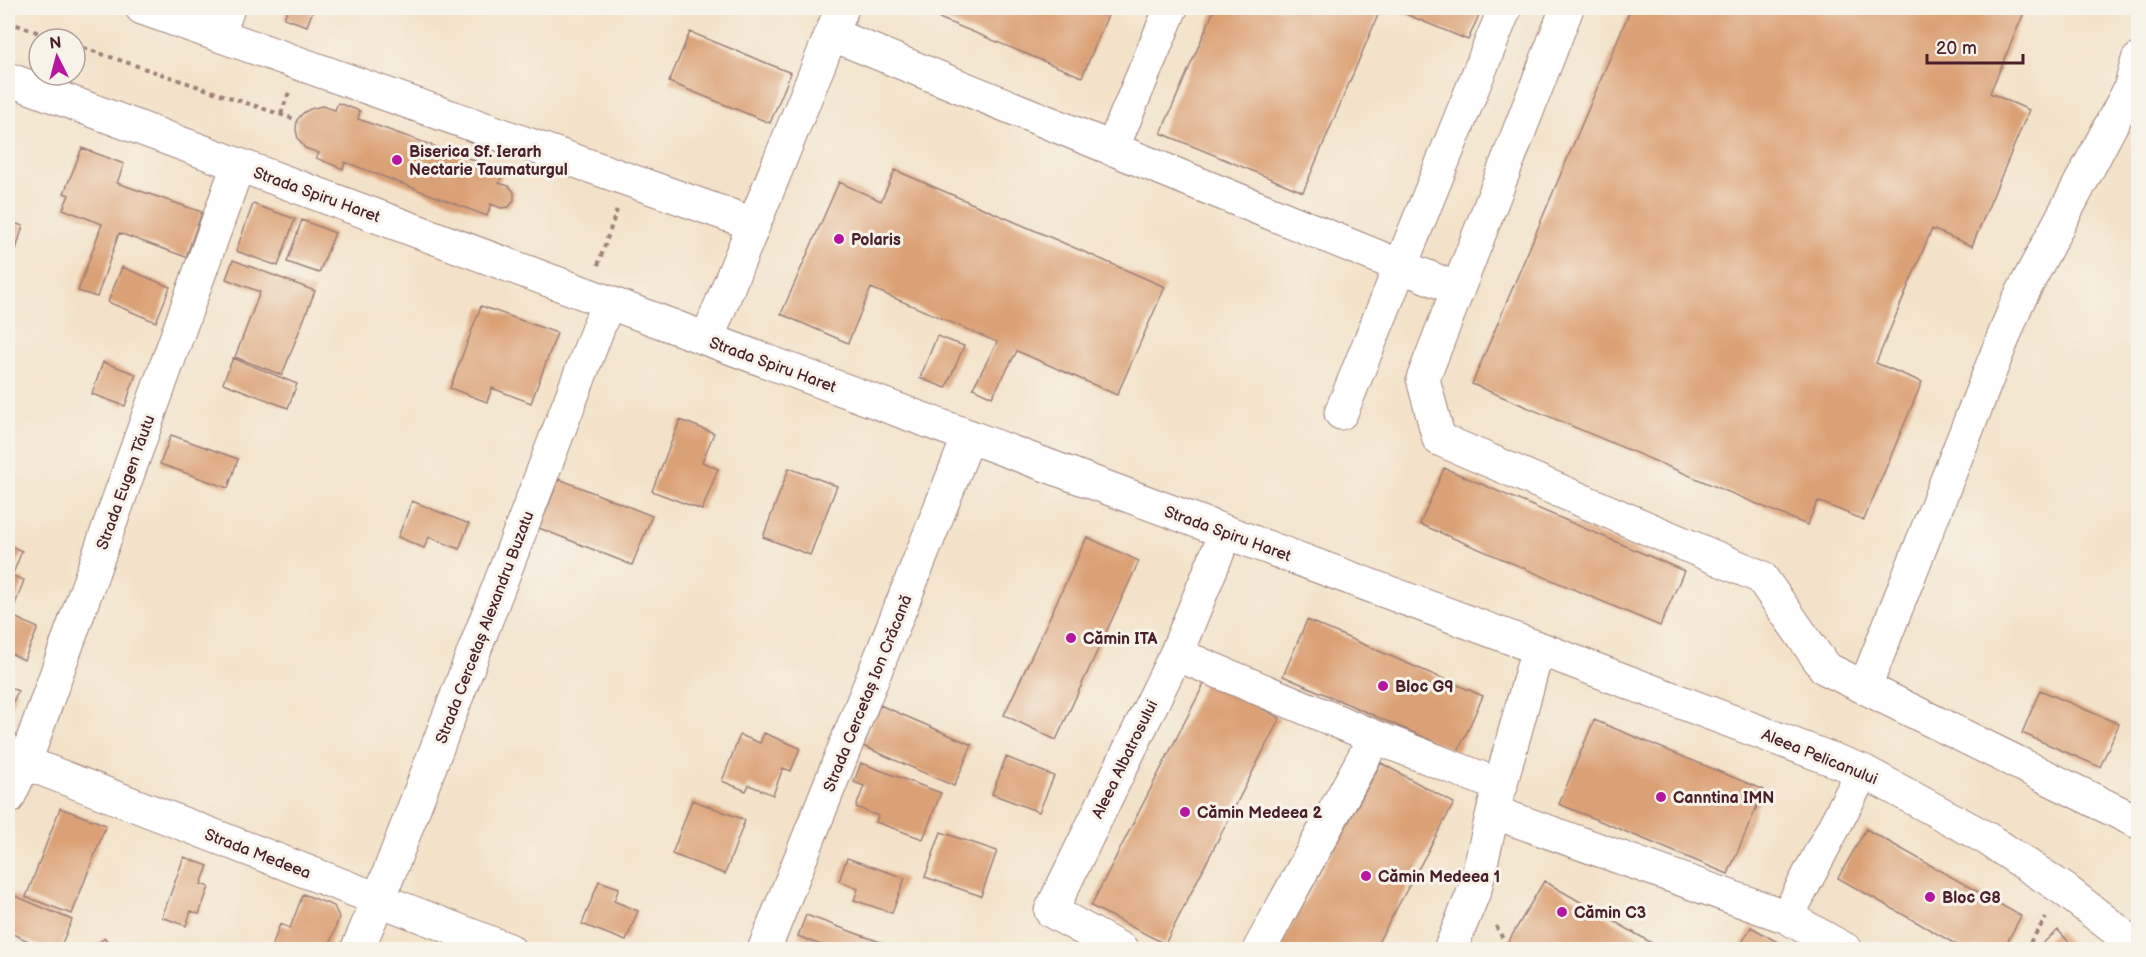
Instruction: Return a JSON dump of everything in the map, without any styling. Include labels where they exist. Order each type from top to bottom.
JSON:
[{"type":"street","points":[[142,8],[223,21],[628,179],[754,224]]},
{"type":"street","points":[[1112,149],[1171,8]]},
{"type":"street","points":[[1341,413],[1505,8]]},
{"type":"street","points":[[1567,8],[1423,379],[1439,439],[1761,577],[1825,668],[2139,822]]},
{"type":"street","points":[[707,339],[836,21],[1112,149],[1457,289]]},
{"type":"street","points":[[1865,687],[2017,303],[2130,89],[2139,60]]},
{"type":"street","name":"Strada Spiru Haret","points":[[8,79],[1538,648]]},
{"type":"street","name":"Strada Eugen Tăutu","points":[[8,798],[16,759],[238,165]]},
{"type":"street","name":"Strada Cercetaș Alexandru Buzatu","points":[[357,950],[379,899],[598,298]]},
{"type":"street","name":"Strada Cercetaș Ion Crăcană","points":[[765,950],[969,436]]},
{"type":"street","name":"Aleea Albatrosului","points":[[1122,950],[1051,911],[1176,654],[1226,532]]},
{"type":"street","points":[[1450,950],[1475,889],[1538,648]]},
{"type":"street","name":"Aleea Pelicanului","points":[[1538,648],[1863,771],[1996,844],[2065,890],[2116,930],[2136,950]]},
{"type":"street","points":[[1176,654],[1375,737],[1497,799],[1787,917],[1846,950]]},
{"type":"street","points":[[1259,950],[1375,737]]},
{"type":"street","name":"Strada Medeea","points":[[16,759],[509,950]]},
{"type":"street","points":[[1787,917],[1863,771]]},
{"type":"path","points":[[8,22],[27,29]]},
{"type":"path","points":[[87,49],[297,120]]},
{"type":"path","points":[[598,298],[628,179]]},
{"type":"path","points":[[2025,950],[2048,915]]},
{"type":"building","points":[[288,8],[314,8],[307,26],[284,18]]},
{"type":"building","points":[[915,8],[1111,8],[1082,77]]},
{"type":"building","points":[[1215,8],[1381,8],[1303,192],[1161,133]]},
{"type":"building","points":[[1391,8],[1482,8],[1468,40]]},
{"type":"building","points":[[1631,8],[2026,8],[1990,93],[2029,110],[1972,246],[1932,229],[1876,363],[1922,382],[1864,520],[1818,501],[1807,525],[1472,384]]},
{"type":"building","points":[[690,32],[791,73],[770,123],[669,82]]},
{"type":"building","name":"Biserica Sf. Ierarh Nectarie Taumaturgul","points":[[338,103],[360,111],[358,119],[504,171],[499,183],[509,186],[514,192],[514,200],[509,207],[501,208],[491,204],[487,216],[345,162],[343,169],[316,158],[319,153],[305,148],[298,139],[297,120],[310,109],[322,106],[335,110]]},
{"type":"building","points":[[82,148],[124,164],[117,183],[202,212],[186,257],[119,233],[97,297],[78,291],[102,224],[63,209],[69,195],[64,193]]},
{"type":"building","points":[[895,170],[1165,287],[1117,395],[1017,351],[992,397],[973,388],[997,342],[871,288],[848,343],[781,314],[839,182],[881,201]]},
{"type":"building","points":[[253,204],[295,219],[278,266],[236,251]]},
{"type":"building","points":[[302,220],[335,233],[319,273],[287,262]]},
{"type":"building","points":[[8,221],[23,226],[14,256],[8,254]]},
{"type":"building","points":[[233,260],[315,291],[282,375],[235,357],[260,292],[226,279]]},
{"type":"building","points":[[122,267],[170,287],[156,322],[108,302]]},
{"type":"building","points":[[481,306],[557,333],[531,403],[492,388],[487,402],[450,388]]},
{"type":"building","points":[[937,336],[964,346],[946,388],[920,378]]},
{"type":"building","points":[[233,358],[297,384],[288,408],[223,383]]},
{"type":"building","points":[[103,362],[136,374],[125,406],[92,394]]},
{"type":"building","points":[[680,420],[714,433],[702,462],[718,469],[702,510],[652,491]]},
{"type":"building","points":[[171,435],[238,459],[228,488],[160,464]]},
{"type":"building","points":[[789,468],[837,486],[810,555],[763,537]]},
{"type":"building","points":[[1444,468],[1684,571],[1660,626],[1420,524]]},
{"type":"building","points":[[559,479],[652,516],[632,565],[539,528]]},
{"type":"building","points":[[412,501],[469,524],[459,549],[429,537],[424,548],[398,537]]},
{"type":"building","name":"Cămin ITA","points":[[1087,537],[1139,561],[1056,740],[1004,715]]},
{"type":"building","points":[[8,545],[22,551],[12,576],[24,580],[12,613],[8,611]]},
{"type":"building","points":[[8,614],[38,628],[24,660],[8,652]]},
{"type":"building","name":"Bloc G9","points":[[1307,620],[1483,696],[1458,752],[1283,676]]},
{"type":"building","name":"Cămin Medeea 2","points":[[1206,680],[1280,718],[1165,944],[1091,906]]},
{"type":"building","points":[[8,687],[18,691],[8,713]]},
{"type":"building","points":[[2040,690],[2119,724],[2100,767],[2022,733]]},
{"type":"building","points":[[880,705],[972,745],[954,786],[863,746]]},
{"type":"building","name":"Canntina IMN","points":[[1594,720],[1764,790],[1728,874],[1559,804]]},
{"type":"building","points":[[764,733],[800,748],[791,771],[783,768],[773,795],[749,785],[746,791],[722,781],[740,735],[760,743]]},
{"type":"building","points":[[1006,757],[1054,776],[1039,812],[992,794]]},
{"type":"building","points":[[861,763],[941,793],[923,839],[876,822],[878,816],[856,807],[864,786],[854,782]]},
{"type":"building","name":"Cămin Medeea 1","points":[[1381,763],[1454,803],[1374,950],[1278,950]]},
{"type":"building","points":[[692,800],[745,820],[725,874],[672,854]]},
{"type":"building","points":[[60,808],[106,825],[72,914],[26,897]]},
{"type":"building","name":"Bloc G8","points":[[1866,829],[2021,916],[2003,950],[1966,950],[1838,878]]},
{"type":"building","points":[[941,832],[997,851],[981,896],[925,877]]},
{"type":"building","points":[[184,857],[208,866],[201,884],[209,887],[199,914],[191,911],[186,926],[162,917]]},
{"type":"building","points":[[847,858],[905,878],[892,913],[854,900],[858,889],[839,881]]},
{"type":"building","points":[[599,881],[619,888],[614,901],[638,911],[626,941],[582,924]]},
{"type":"building","name":"Cămin C3","points":[[1544,881],[1664,950],[1517,950],[1507,944]]},
{"type":"building","points":[[8,893],[72,920],[59,950],[49,950],[8,932]]},
{"type":"building","points":[[303,894],[334,906],[339,917],[328,950],[271,950],[280,924],[290,928]]},
{"type":"building","points":[[806,915],[888,945],[886,950],[833,950],[798,936]]},
{"type":"building","points":[[1751,927],[1791,950],[1738,950]]},
{"type":"building","points":[[2058,930],[2076,950],[2035,950]]},
{"type":"building","points":[[105,938],[113,950],[88,950]]},
{"type":"place","name":"Biserica Sf. Ierarh Nectarie Taumaturgul","points":[[397,160]]},
{"type":"place","name":"Polaris","points":[[839,239]]},
{"type":"place","name":"Cămin ITA","points":[[1071,638]]},
{"type":"place","name":"Bloc G9","points":[[1383,686]]},
{"type":"place","name":"Canntina IMN","points":[[1661,797]]},
{"type":"place","name":"Cămin Medeea 2","points":[[1185,812]]},
{"type":"place","name":"Cămin Medeea 1","points":[[1366,876]]},
{"type":"place","name":"Bloc G8","points":[[1930,897]]},
{"type":"place","name":"Cămin C3","points":[[1562,912]]}]
